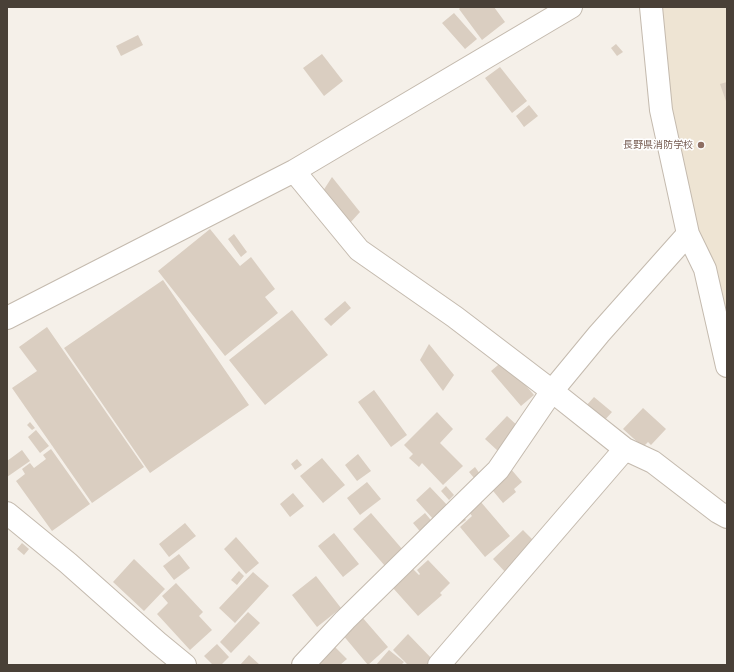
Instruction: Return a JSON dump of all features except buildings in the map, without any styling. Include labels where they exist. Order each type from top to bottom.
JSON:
[{"type":"street","points":[[7,318],[294,171],[571,7]]},
{"type":"street","points":[[651,7],[661,110],[688,234],[705,269],[727,366]]},
{"type":"street","points":[[294,171],[359,250],[455,317],[625,449],[653,462],[718,512],[727,517]]},
{"type":"street","points":[[303,665],[345,620],[498,470],[552,391],[599,334],[688,234]]},
{"type":"street","points":[[439,665],[625,449]]},
{"type":"street","points":[[7,513],[68,563],[185,665]]},
{"type":"shaded area","name":"長野県消防学校","points":[[660,7],[727,7],[727,326],[693,229],[669,110]]},
{"type":"place","name":"長野県消防学校","points":[[701,145]]}]
